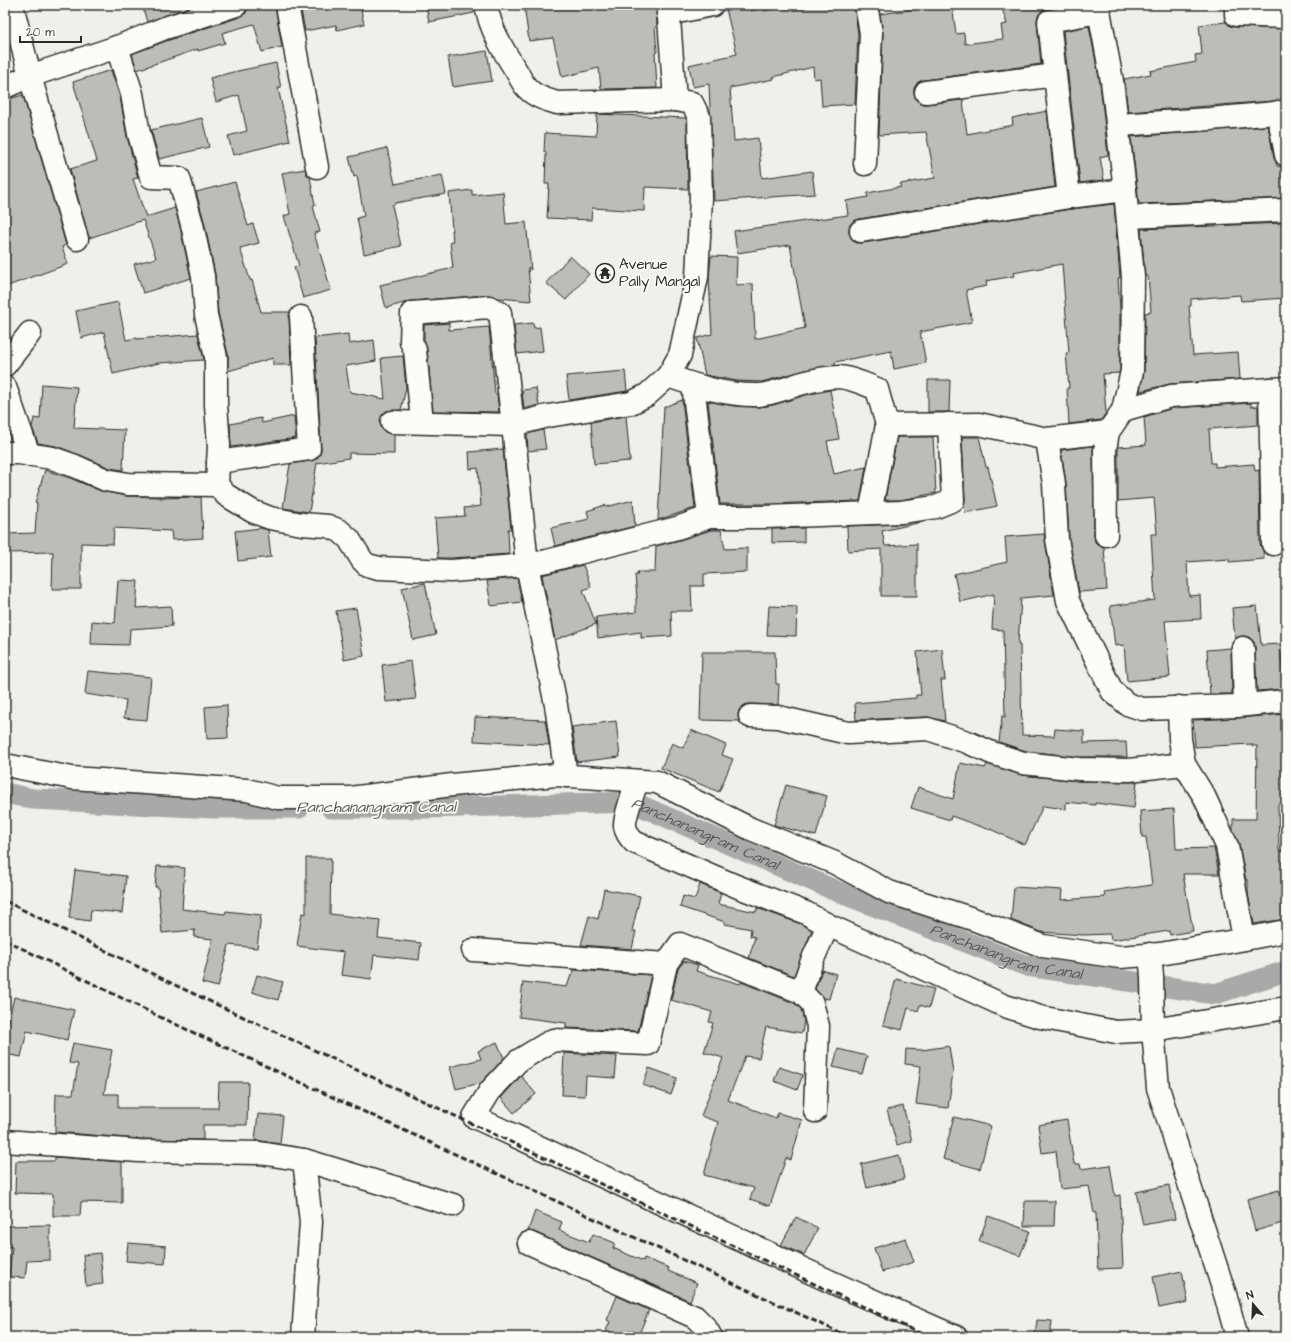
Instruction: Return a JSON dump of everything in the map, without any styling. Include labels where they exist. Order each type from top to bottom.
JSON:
[{"type":"street","points":[[12,5],[30,76],[77,239]]},
{"type":"street","points":[[5,87],[30,76],[117,47],[165,28],[236,5]]},
{"type":"street","points":[[287,5],[317,166]]},
{"type":"street","points":[[392,422],[513,425],[548,416],[631,402],[647,395],[668,376],[680,355],[697,277],[701,198],[699,117],[692,103],[675,100],[558,104],[540,98],[528,89],[507,56],[487,13],[486,5]]},
{"type":"street","points":[[675,100],[668,10],[712,5]]},
{"type":"street","points":[[865,164],[870,33],[866,5]]},
{"type":"street","points":[[1236,5],[1236,15],[1286,17]]},
{"type":"street","points":[[1069,197],[1047,13],[1099,8],[1118,125],[1133,277],[1132,371],[1123,410],[1108,432],[1105,450],[1106,535]]},
{"type":"street","points":[[117,47],[132,94],[139,134],[150,177],[179,178],[192,224],[203,276],[206,315],[216,357],[216,405],[219,445],[217,485],[226,495],[252,511],[276,519],[302,524],[328,526],[340,531],[349,539],[362,560],[367,565],[379,568],[451,572],[527,565],[677,528],[710,517],[765,517],[901,512],[936,507],[953,500],[949,424]]},
{"type":"street","points":[[926,92],[1055,75]]},
{"type":"street","points":[[1118,125],[1210,119],[1282,112],[1286,154]]},
{"type":"street","points":[[861,231],[1069,197],[1125,190]]},
{"type":"street","points":[[1128,217],[1286,210]]},
{"type":"street","points":[[422,422],[415,350],[411,342],[412,313],[489,307],[500,313],[527,565],[556,705],[566,776]]},
{"type":"street","points":[[218,462],[309,449],[301,317]]},
{"type":"street","points":[[5,365],[30,333]]},
{"type":"street","points":[[668,376],[693,385],[736,394],[759,395],[777,392],[803,383],[839,377],[862,382],[877,389],[887,425],[870,513]]},
{"type":"street","points":[[693,385],[710,517]]},
{"type":"street","points":[[5,387],[30,455]]},
{"type":"street","points":[[1123,410],[1171,396],[1278,389],[1273,544]]},
{"type":"street","points":[[887,425],[979,424],[1047,439],[1108,432]]},
{"type":"street","points":[[1047,439],[1054,484],[1057,539],[1068,601],[1112,691],[1127,704],[1142,709],[1245,705],[1286,701]]},
{"type":"street","points":[[5,454],[19,453],[52,458],[75,466],[106,480],[120,483],[217,485]]},
{"type":"street","points":[[1243,648],[1245,705]]},
{"type":"street","points":[[1179,707],[1180,739],[1184,764],[1204,796],[1227,846],[1244,940]]},
{"type":"street","points":[[750,716],[778,717],[848,734],[928,729],[1023,763],[1079,769],[1129,770],[1184,764]]},
{"type":"street","points":[[5,765],[72,778],[247,790],[278,798],[350,798],[452,785],[556,775],[635,788],[657,782],[751,829],[835,863],[889,892],[973,919],[1043,946],[1120,957],[1244,940],[1286,931]]},
{"type":"street","points":[[635,788],[624,825],[628,836],[634,842],[736,886],[806,913],[828,925],[1005,1006],[1040,1017],[1116,1032],[1153,1020],[1286,1008]]},
{"type":"street","points":[[801,992],[812,961],[828,925]]},
{"type":"street","points":[[815,1111],[818,1026],[812,1003],[801,992],[680,944],[666,964],[648,1044],[552,1040],[518,1061],[490,1091],[474,1117],[840,1286],[956,1337]]},
{"type":"street","points":[[473,950],[666,964]]},
{"type":"street","points":[[1150,954],[1158,1088],[1237,1337]]},
{"type":"street","points":[[5,1141],[55,1146],[139,1151],[260,1153],[304,1160],[453,1205]]},
{"type":"street","points":[[303,1337],[312,1222],[304,1160]]},
{"type":"street","points":[[529,1244],[695,1317],[705,1327],[711,1337]]},
{"type":"building","points":[[142,5],[195,5],[147,22]]},
{"type":"building","points":[[248,5],[275,5],[282,47],[262,52],[254,24],[222,33],[225,43],[198,51],[198,49],[137,70],[132,54],[169,40],[240,17],[246,13]]},
{"type":"building","points":[[300,5],[360,5],[364,24],[337,30],[336,25],[305,31]]},
{"type":"building","points":[[426,5],[473,5],[474,13],[429,22]]},
{"type":"building","points":[[524,5],[656,5],[657,27],[655,27],[657,52],[655,53],[657,88],[601,89],[599,68],[562,77],[553,38],[529,41]]},
{"type":"building","points":[[725,5],[750,5],[751,11],[764,8],[764,11],[791,5],[854,5],[858,34],[855,104],[822,106],[820,78],[814,79],[813,67],[773,77],[774,79],[730,88],[734,141],[758,138],[762,178],[812,171],[815,194],[714,201],[709,84],[693,87],[689,65],[737,54]]},
{"type":"building","points":[[952,5],[956,34],[964,33],[965,44],[1003,39],[1001,25],[1007,24],[1001,5],[1067,5],[1046,9],[1038,16],[1037,22],[1041,64],[924,80],[918,82],[914,88],[916,100],[922,104],[963,100],[967,134],[1013,125],[1012,118],[1047,111],[1055,187],[859,219],[853,221],[849,226],[849,233],[856,243],[863,243],[1071,209],[1114,204],[1120,278],[1118,278],[1120,309],[1120,370],[1119,373],[1103,374],[1106,413],[1101,420],[1069,424],[1067,388],[1069,388],[1066,353],[1069,353],[1062,264],[1013,273],[1014,276],[986,281],[987,286],[966,290],[972,322],[920,332],[926,363],[894,369],[891,351],[835,362],[835,365],[809,369],[762,382],[737,381],[705,375],[697,338],[712,334],[709,278],[711,256],[737,257],[736,285],[753,284],[755,339],[805,328],[790,245],[737,253],[734,231],[848,215],[846,201],[868,197],[867,193],[901,187],[900,184],[935,178],[926,132],[879,135],[883,34],[880,14],[922,8],[922,6]]},
{"type":"building","points":[[1226,22],[1230,26],[1236,27],[1286,29],[1286,100],[1128,112],[1124,79],[1151,74],[1150,71],[1196,62],[1195,55],[1202,54],[1199,25]]},
{"type":"building","points":[[1089,26],[1100,83],[1108,155],[1100,157],[1104,180],[1080,183],[1063,31]]},
{"type":"building","points":[[487,51],[492,81],[453,87],[448,57]]},
{"type":"building","points":[[276,63],[281,88],[278,88],[290,141],[233,155],[228,136],[247,131],[239,95],[216,102],[210,78]]},
{"type":"building","points":[[111,70],[120,97],[127,137],[138,178],[133,179],[146,217],[175,208],[191,278],[143,293],[134,264],[156,258],[143,220],[89,238],[70,169],[97,161],[73,82]]},
{"type":"building","points":[[23,95],[66,245],[62,247],[68,264],[5,287],[5,100]]},
{"type":"building","points":[[597,114],[685,118],[687,120],[688,189],[645,187],[644,211],[592,208],[591,220],[547,218],[549,184],[545,184],[545,133],[596,136]]},
{"type":"building","points":[[202,118],[209,147],[159,159],[151,130]]},
{"type":"building","points":[[1268,126],[1277,166],[1284,167],[1286,198],[1139,204],[1131,137]]},
{"type":"building","points":[[387,148],[395,184],[442,175],[446,194],[395,203],[392,205],[401,246],[364,254],[357,218],[364,216],[357,176],[354,177],[349,157]]},
{"type":"building","points":[[305,169],[307,175],[310,177],[315,205],[313,206],[320,232],[314,233],[331,290],[303,298],[294,267],[299,266],[284,216],[290,214],[282,173]]},
{"type":"building","points":[[235,182],[248,226],[253,224],[259,243],[240,248],[250,280],[252,280],[261,312],[290,312],[291,365],[273,365],[273,358],[228,371],[228,354],[218,313],[215,274],[204,221],[196,192]]},
{"type":"building","points":[[472,190],[472,195],[503,192],[506,224],[526,222],[531,270],[528,267],[531,301],[499,298],[488,295],[411,301],[386,308],[380,285],[453,268],[450,242],[453,242],[449,193]]},
{"type":"building","points":[[1283,223],[1286,254],[1286,298],[1241,301],[1240,295],[1191,299],[1191,306],[1189,306],[1193,355],[1238,352],[1240,379],[1170,384],[1140,391],[1144,371],[1145,313],[1151,312],[1148,276],[1145,276],[1141,229]]},
{"type":"building","points":[[570,256],[589,274],[566,300],[546,283]]},
{"type":"building","points":[[118,302],[126,340],[198,334],[204,360],[159,363],[113,374],[104,332],[81,338],[76,311]]},
{"type":"building","points":[[449,323],[449,330],[489,327],[495,394],[497,394],[499,412],[433,411],[427,349],[424,339],[424,325]]},
{"type":"building","points":[[533,323],[534,328],[540,327],[543,351],[517,354],[514,325]]},
{"type":"building","points":[[348,334],[349,344],[374,340],[376,361],[346,366],[350,392],[385,399],[381,358],[403,356],[406,388],[401,410],[386,411],[382,415],[380,421],[381,428],[385,432],[394,435],[394,454],[349,453],[349,458],[317,463],[309,512],[283,508],[290,464],[311,461],[320,455],[321,449],[315,338]]},
{"type":"building","points":[[625,371],[627,391],[569,400],[566,376]]},
{"type":"building","points":[[928,380],[950,380],[949,412],[928,412]]},
{"type":"building","points":[[42,384],[77,387],[74,428],[125,430],[123,470],[110,468],[56,446],[38,443],[32,427],[34,418],[40,419]]},
{"type":"building","points":[[536,388],[539,405],[524,409],[522,390]]},
{"type":"building","points":[[830,390],[839,439],[827,441],[834,474],[866,467],[860,501],[720,504],[708,401],[734,406],[759,407],[773,405],[806,395]]},
{"type":"building","points":[[682,400],[695,508],[658,520],[664,407]]},
{"type":"building","points":[[1251,403],[1251,407],[1258,406],[1258,425],[1209,429],[1211,463],[1215,463],[1215,467],[1254,464],[1255,471],[1259,470],[1260,544],[1264,559],[1229,562],[1229,559],[1187,562],[1189,596],[1200,595],[1201,619],[1165,621],[1170,677],[1127,681],[1124,645],[1115,646],[1110,606],[1155,600],[1151,534],[1157,534],[1154,498],[1118,501],[1118,447],[1146,445],[1144,417],[1173,408]]},
{"type":"building","points":[[1283,405],[1286,405],[1286,423],[1283,423]]},
{"type":"building","points":[[294,416],[296,438],[231,447],[230,424],[261,418],[262,423]]},
{"type":"building","points":[[626,416],[630,461],[594,464],[591,422]]},
{"type":"building","points":[[543,430],[546,449],[528,451],[527,434]]},
{"type":"building","points":[[897,437],[933,437],[936,493],[900,500],[885,500]]},
{"type":"building","points":[[962,437],[979,437],[997,506],[965,513]]},
{"type":"building","points":[[1093,446],[1094,535],[1095,542],[1104,547],[1107,590],[1079,592],[1069,538],[1066,483],[1061,450]]},
{"type":"building","points":[[503,449],[511,529],[508,529],[509,554],[438,558],[435,518],[465,516],[464,508],[481,506],[478,468],[470,469],[469,452]]},
{"type":"building","points":[[1284,468],[1286,468],[1285,524]]},
{"type":"building","points":[[45,470],[70,478],[101,491],[126,496],[160,498],[201,497],[203,538],[172,540],[171,531],[114,528],[113,544],[81,543],[81,589],[52,589],[53,552],[5,553],[5,534],[35,533],[37,504],[35,503]]},
{"type":"building","points":[[633,500],[635,526],[555,546],[551,528],[589,519],[587,511],[605,505],[606,507]]},
{"type":"building","points":[[931,520],[882,531],[885,546],[917,544],[917,596],[881,596],[881,549],[848,551],[847,526],[902,524]]},
{"type":"building","points":[[261,528],[268,530],[271,557],[238,561],[235,531]]},
{"type":"building","points":[[804,528],[804,542],[772,543],[772,529]]},
{"type":"building","points":[[711,530],[721,530],[725,549],[747,548],[747,572],[704,574],[704,586],[691,586],[692,611],[671,611],[672,636],[641,638],[641,632],[598,638],[596,617],[636,612],[637,598],[635,575],[638,575],[637,572],[655,572],[656,546]]},
{"type":"building","points":[[1044,534],[1054,595],[1021,598],[1018,645],[1020,645],[1022,735],[1054,736],[1055,729],[1084,731],[1084,743],[1126,742],[1127,757],[1080,757],[1026,751],[999,742],[1002,716],[1005,717],[1003,630],[992,629],[994,594],[960,602],[954,574],[1007,562],[1005,537]]},
{"type":"building","points":[[583,565],[591,587],[583,590],[596,624],[555,640],[542,575]]},
{"type":"building","points":[[517,578],[522,602],[491,606],[487,581]]},
{"type":"building","points":[[118,580],[138,581],[136,608],[171,606],[172,626],[130,629],[129,645],[91,644],[92,621],[115,623]]},
{"type":"building","points":[[425,583],[436,635],[413,640],[402,588]]},
{"type":"building","points":[[769,606],[797,607],[796,636],[767,635]]},
{"type":"building","points":[[1257,606],[1261,645],[1280,644],[1284,689],[1257,691],[1254,642],[1249,637],[1243,636],[1235,639],[1232,608]]},
{"type":"building","points":[[356,608],[364,656],[344,660],[336,611]]},
{"type":"building","points":[[1231,648],[1232,694],[1210,694],[1207,650]]},
{"type":"building","points":[[942,649],[945,680],[941,680],[945,721],[927,717],[856,720],[855,703],[916,698],[916,695],[921,695],[917,652]]},
{"type":"building","points":[[702,652],[775,652],[776,684],[779,684],[778,705],[745,705],[739,710],[739,721],[700,720]]},
{"type":"building","points":[[411,661],[416,699],[386,702],[382,665]]},
{"type":"building","points":[[88,671],[151,677],[147,720],[124,718],[126,700],[85,694]]},
{"type":"building","points":[[227,705],[228,738],[207,739],[205,707]]},
{"type":"building","points":[[1286,714],[1285,804],[1278,804],[1279,851],[1286,851],[1286,919],[1254,924],[1248,894],[1248,880],[1246,880],[1239,844],[1233,830],[1233,819],[1256,819],[1257,746],[1252,746],[1252,744],[1195,747],[1193,720]]},
{"type":"building","points":[[475,717],[545,720],[549,745],[474,741]]},
{"type":"building","points":[[616,721],[620,757],[577,762],[572,727]]},
{"type":"building","points":[[691,730],[726,745],[722,755],[733,759],[719,792],[661,768],[672,743],[683,748]]},
{"type":"building","points":[[960,763],[985,768],[987,764],[1022,775],[1078,781],[1137,782],[1134,808],[1095,803],[1095,805],[1066,802],[1066,809],[1043,806],[1025,845],[990,829],[951,816],[950,820],[911,808],[918,787],[953,799]]},
{"type":"building","points":[[786,785],[827,796],[816,836],[774,825]]},
{"type":"building","points":[[1174,809],[1176,849],[1214,848],[1219,874],[1183,874],[1193,931],[1170,935],[1169,931],[1111,940],[1110,934],[1083,935],[1041,932],[1011,920],[1014,887],[1062,890],[1061,900],[1105,897],[1104,892],[1152,885],[1146,837],[1142,837],[1140,811]]},
{"type":"building","points":[[306,858],[331,858],[330,914],[380,920],[378,938],[421,943],[419,960],[374,955],[371,979],[341,975],[344,952],[297,946],[302,913],[306,914]]},
{"type":"building","points":[[157,866],[185,868],[182,909],[225,914],[226,911],[261,915],[257,948],[229,945],[218,987],[202,983],[213,939],[194,937],[195,930],[162,933],[158,887],[155,887]]},
{"type":"building","points":[[75,870],[126,876],[122,913],[91,910],[90,921],[69,918]]},
{"type":"building","points":[[700,884],[721,893],[718,904],[756,912],[757,908],[801,924],[812,930],[794,976],[749,958],[755,937],[750,936],[751,929],[725,924],[725,922],[680,907],[683,896],[695,899]]},
{"type":"building","points":[[604,889],[640,896],[632,931],[636,931],[632,949],[581,945],[589,916],[598,919]]},
{"type":"building","points":[[684,961],[698,965],[696,971],[740,984],[741,982],[794,1003],[801,1009],[804,1021],[802,1033],[766,1027],[759,1058],[745,1056],[728,1100],[776,1118],[778,1113],[802,1120],[791,1160],[786,1158],[770,1206],[750,1199],[754,1188],[704,1175],[718,1122],[701,1116],[723,1058],[704,1052],[713,1023],[709,1022],[712,1012],[671,1000],[678,969]]},
{"type":"building","points":[[574,970],[651,975],[638,1031],[566,1028],[566,1023],[519,1017],[523,982],[567,987]]},
{"type":"building","points":[[822,970],[836,974],[829,999],[823,998],[815,989]]},
{"type":"building","points":[[257,975],[283,982],[278,1000],[252,992]]},
{"type":"building","points":[[896,979],[934,989],[929,1008],[920,1005],[918,1011],[908,1008],[902,1030],[883,1025]]},
{"type":"building","points":[[14,997],[74,1010],[67,1040],[27,1031],[21,1057],[5,1054],[5,1037]]},
{"type":"building","points":[[497,1042],[504,1058],[481,1083],[456,1089],[450,1067],[481,1059],[478,1051]]},
{"type":"building","points":[[73,1043],[112,1050],[104,1094],[118,1094],[118,1108],[218,1108],[219,1082],[248,1082],[247,1125],[203,1125],[203,1140],[140,1139],[55,1132],[56,1094],[73,1094],[78,1064],[69,1063]]},
{"type":"building","points":[[949,1046],[953,1072],[948,1108],[916,1104],[921,1066],[905,1064],[906,1049],[922,1050]]},
{"type":"building","points":[[838,1049],[867,1056],[862,1074],[833,1067]]},
{"type":"building","points":[[564,1053],[617,1056],[615,1078],[586,1076],[585,1096],[562,1095]]},
{"type":"building","points":[[779,1067],[803,1075],[797,1090],[774,1081]]},
{"type":"building","points":[[649,1068],[677,1078],[671,1095],[643,1085]]},
{"type":"building","points":[[521,1076],[536,1094],[514,1113],[501,1098]]},
{"type":"building","points":[[903,1106],[912,1141],[897,1145],[887,1110]]},
{"type":"building","points":[[258,1114],[283,1116],[280,1144],[255,1140]]},
{"type":"building","points":[[954,1117],[991,1126],[980,1169],[943,1159]]},
{"type":"building","points":[[1067,1120],[1074,1164],[1080,1164],[1081,1169],[1110,1165],[1115,1196],[1120,1195],[1123,1268],[1098,1269],[1096,1213],[1094,1213],[1089,1186],[1060,1189],[1056,1151],[1042,1153],[1038,1125]]},
{"type":"building","points":[[899,1155],[904,1179],[867,1188],[861,1164]]},
{"type":"building","points":[[55,1157],[122,1162],[122,1203],[81,1202],[80,1216],[53,1216],[53,1194],[15,1193],[16,1161],[55,1161]]},
{"type":"building","points":[[1169,1185],[1175,1219],[1143,1225],[1136,1192]]},
{"type":"building","points":[[1279,1190],[1286,1215],[1286,1222],[1255,1231],[1247,1199]]},
{"type":"building","points":[[1025,1201],[1055,1201],[1054,1226],[1024,1226]]},
{"type":"building","points":[[535,1211],[562,1222],[559,1230],[589,1242],[593,1234],[615,1243],[613,1248],[643,1261],[644,1258],[669,1268],[668,1271],[697,1283],[690,1301],[534,1232],[528,1231]]},
{"type":"building","points":[[988,1216],[1030,1231],[1020,1256],[979,1241]]},
{"type":"building","points":[[796,1217],[818,1228],[804,1255],[781,1245]]},
{"type":"building","points":[[50,1225],[50,1260],[27,1261],[25,1278],[9,1277],[12,1247],[5,1247],[5,1226]]},
{"type":"building","points":[[906,1238],[914,1262],[882,1272],[874,1248]]},
{"type":"building","points":[[128,1243],[166,1246],[165,1264],[126,1261]]},
{"type":"building","points":[[100,1253],[103,1284],[86,1286],[83,1255]]},
{"type":"building","points":[[1182,1271],[1188,1302],[1159,1308],[1153,1277]]},
{"type":"building","points":[[617,1296],[649,1310],[639,1334],[629,1330],[626,1337],[603,1337],[610,1322],[607,1320]]},
{"type":"building","points":[[1037,1320],[1052,1321],[1050,1337],[1035,1337]]},
{"type":"waterway","name":"Panchanangram Canal","points":[[5,793],[33,799],[214,808],[299,808]]},
{"type":"waterway","name":"Panchanangram Canal","points":[[331,808],[428,808],[632,802],[841,893],[1027,966],[1215,994],[1286,971]]},
{"type":"railway","points":[[5,901],[175,985],[928,1337]]},
{"type":"railway","points":[[5,940],[160,1017],[849,1337]]},
{"type":"place","name":"Avenue Pally Mangal","points":[[605,273]]}]
